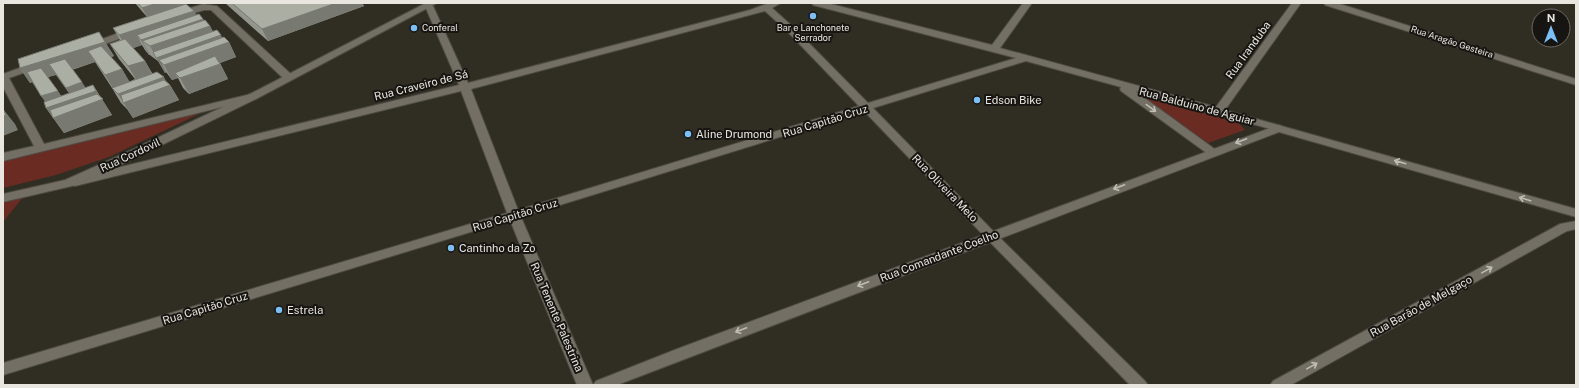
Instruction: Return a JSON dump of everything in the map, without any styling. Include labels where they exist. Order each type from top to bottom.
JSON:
[{"type":"street","name":"Rua Balduino de Aguiar","points":[[816,3],[994,49],[1576,213]]},
{"type":"street","points":[[994,49],[1028,3]]},
{"type":"street","name":"Rua Iranduba","points":[[1218,111],[1297,3]]},
{"type":"street","name":"Rua Aragão Gesteira","points":[[1328,3],[1576,82]]},
{"type":"street","name":"Rua Cordovil","points":[[3,198],[68,183],[126,157],[252,97],[431,4]]},
{"type":"street","name":"Rua Tenente Palestrina","points":[[431,4],[465,87],[514,215],[585,385]]},
{"type":"street","name":"Rua Craveiro de Sá","points":[[68,183],[465,87],[772,5]]},
{"type":"street","name":"Rua Oliveira Melo","points":[[772,5],[789,28],[991,236],[1140,385]]},
{"type":"street","points":[[168,19],[203,7],[214,8],[288,77]]},
{"type":"street","points":[[78,50],[138,29]]},
{"type":"street","name":"Rua Capitão Cruz","points":[[3,369],[868,108],[1026,58]]},
{"type":"street","points":[[40,147],[3,77],[48,61]]},
{"type":"street","points":[[1119,85],[1212,152]]},
{"type":"street","name":"Rua Cordovil","points":[[3,156],[252,97]]},
{"type":"street","name":"Rua Comandante Coelho","points":[[601,385],[1278,128]]},
{"type":"street","name":"Rua Barão de Melgaço","points":[[1278,385],[1571,226],[1545,205]]},
{"type":"shaded area","points":[[1140,96],[1230,120],[1239,123],[1245,130],[1208,143]]},
{"type":"shaded area","points":[[203,112],[109,157],[56,175],[3,188],[3,160]]},
{"type":"shaded area","points":[[24,196],[3,222],[3,201]]},
{"type":"building","points":[[138,3],[157,3],[142,8]]},
{"type":"building","points":[[232,3],[336,3],[262,29]]},
{"type":"building","points":[[186,4],[194,11],[119,35],[113,28]]},
{"type":"building","points":[[199,14],[203,19],[141,40],[137,35]]},
{"type":"building","points":[[205,20],[210,26],[150,46],[142,41]]},
{"type":"building","points":[[217,30],[221,35],[156,58],[153,52]]},
{"type":"building","points":[[99,32],[105,42],[20,68],[18,59]]},
{"type":"building","points":[[224,37],[229,42],[164,65],[159,60]]},
{"type":"building","points":[[125,39],[145,61],[128,66],[110,44]]},
{"type":"building","points":[[101,46],[122,69],[105,75],[88,51]]},
{"type":"building","points":[[215,56],[220,64],[180,78],[175,73]]},
{"type":"building","points":[[65,59],[82,82],[66,88],[49,64]]},
{"type":"building","points":[[41,68],[58,91],[41,96],[27,72]]},
{"type":"building","points":[[157,72],[164,77],[118,94],[112,88]]},
{"type":"building","points":[[164,80],[170,85],[123,103],[121,95]]},
{"type":"building","points":[[93,85],[96,91],[46,108],[44,102]]},
{"type":"building","points":[[97,94],[103,99],[53,118],[50,110]]},
{"type":"building","points":[[3,109],[6,115],[3,116]]},
{"type":"place","name":"Bar e Lanchonete Serrador","points":[[813,16]]},
{"type":"place","name":"Conferal","points":[[414,28]]},
{"type":"place","name":"Edson Bike","points":[[977,100]]},
{"type":"place","name":"Aline Drumond","points":[[688,134]]},
{"type":"place","name":"Cantinho da Zo","points":[[451,248]]},
{"type":"place","name":"Estrela","points":[[279,310]]}]
